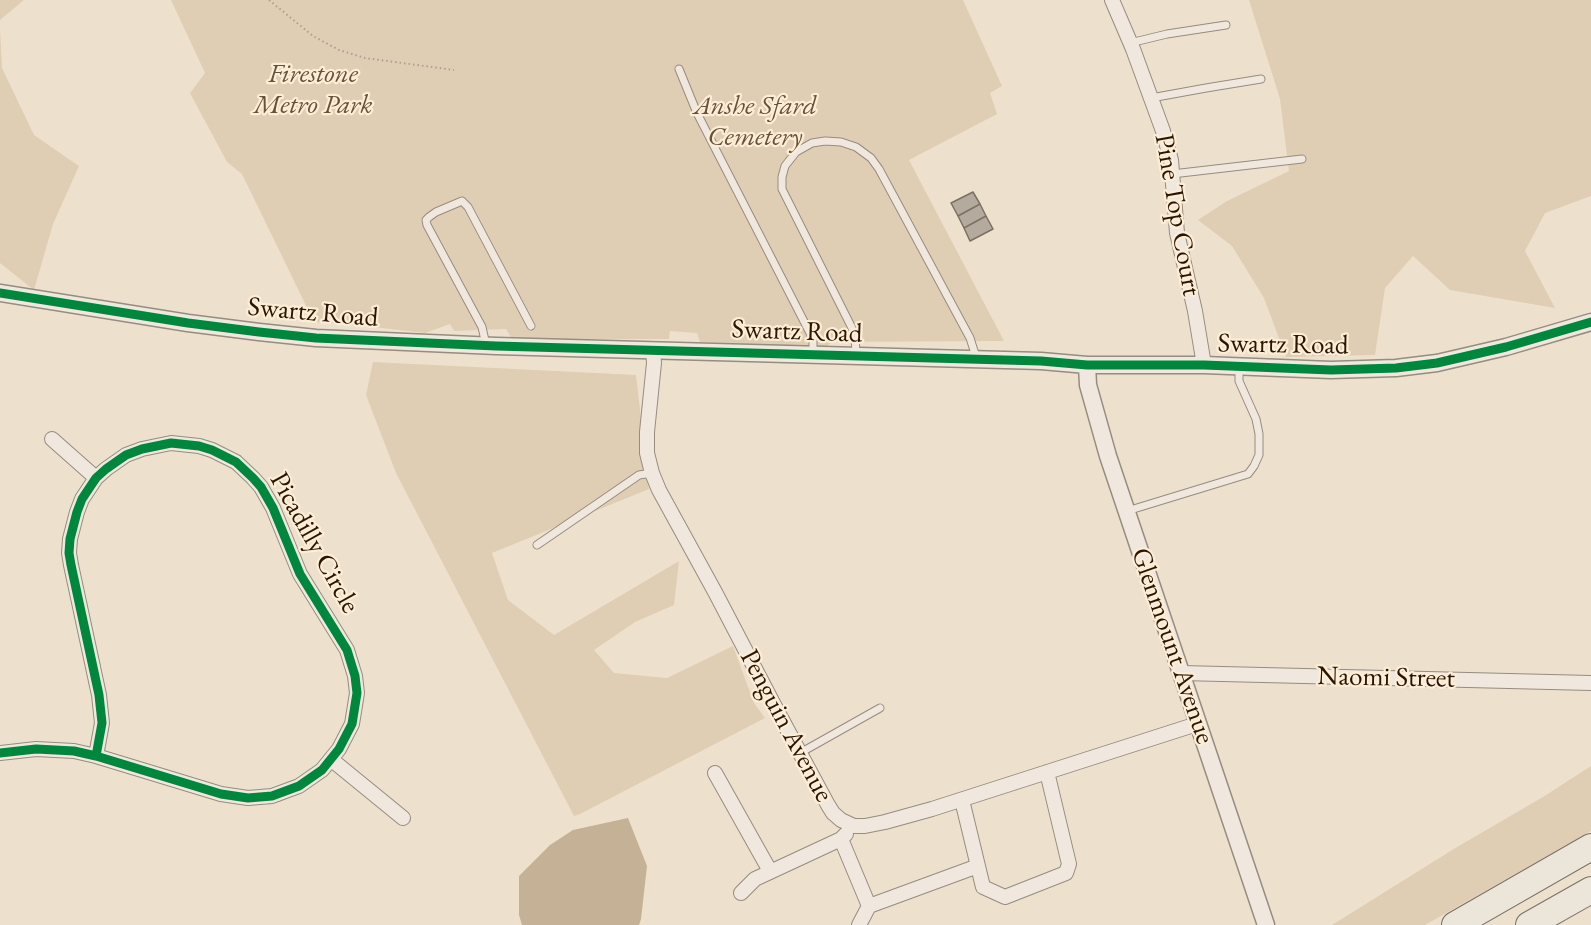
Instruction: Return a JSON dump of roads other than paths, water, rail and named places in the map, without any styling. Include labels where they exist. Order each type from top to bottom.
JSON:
[{"type":"highway","points":[[1455,925],[1591,847]]},
{"type":"highway","points":[[1529,925],[1591,890]]},
{"type":"street","name":"Pine Top Court","points":[[1112,0],[1151,98],[1171,160],[1177,233],[1195,311],[1204,365]]},
{"type":"street","name":"Swartz Road","points":[[0,292],[124,314],[316,338],[1041,361],[1087,365],[1396,368],[1437,363],[1506,347],[1591,322]]},
{"type":"street","name":"Penguin Avenue","points":[[653,350],[654,363],[646,432],[647,453],[659,490],[833,813],[841,820],[854,826],[885,822],[962,800],[1197,724]]},
{"type":"street","name":"Glenmount Avenue","points":[[1087,365],[1088,385],[1097,419],[1266,925]]},
{"type":"street","points":[[52,439],[96,478]]},
{"type":"street","name":"Picadilly Circle","points":[[0,753],[36,748],[74,751],[221,794],[248,798],[272,795],[299,786],[332,760],[352,724],[357,693],[352,661],[341,639],[300,574],[273,508],[261,488],[236,462],[212,450],[171,443],[126,455],[96,478],[88,488],[77,512],[69,552],[99,695],[102,723],[96,756]]},
{"type":"street","name":"Naomi Street","points":[[1182,674],[1591,683]]},
{"type":"street","points":[[332,760],[403,818]]},
{"type":"street","points":[[962,800],[983,887],[1005,897],[1066,873],[1069,864],[1047,772]]},
{"type":"street","points":[[715,773],[770,871]]},
{"type":"street","points":[[741,893],[755,879],[841,839],[854,826]]},
{"type":"street","points":[[841,839],[869,906]]},
{"type":"street","points":[[859,925],[869,906],[978,866]]},
{"type":"lane","points":[[1130,43],[1167,34],[1226,25]]},
{"type":"lane","points":[[679,69],[697,113],[813,339],[813,354]]},
{"type":"lane","points":[[1151,98],[1206,87],[1261,80]]},
{"type":"lane","points":[[856,356],[855,334],[782,189],[785,166],[796,152],[812,143],[841,142],[856,147],[871,158],[970,338],[977,360]]},
{"type":"lane","points":[[1172,174],[1302,159]]},
{"type":"lane","points":[[486,345],[482,327],[426,220],[436,212],[462,201],[468,207],[531,326]]},
{"type":"lane","points":[[1127,512],[1248,474],[1259,454],[1259,434],[1256,419],[1239,381],[1239,367]]},
{"type":"lane","points":[[537,545],[639,475],[652,472]]},
{"type":"lane","points":[[800,753],[879,708]]},
{"type":"park label","name":"Firestone Metro Park","points":[[313,90]]},
{"type":"park label","name":"Anshe Sfard Cemetery","points":[[755,122]]}]
